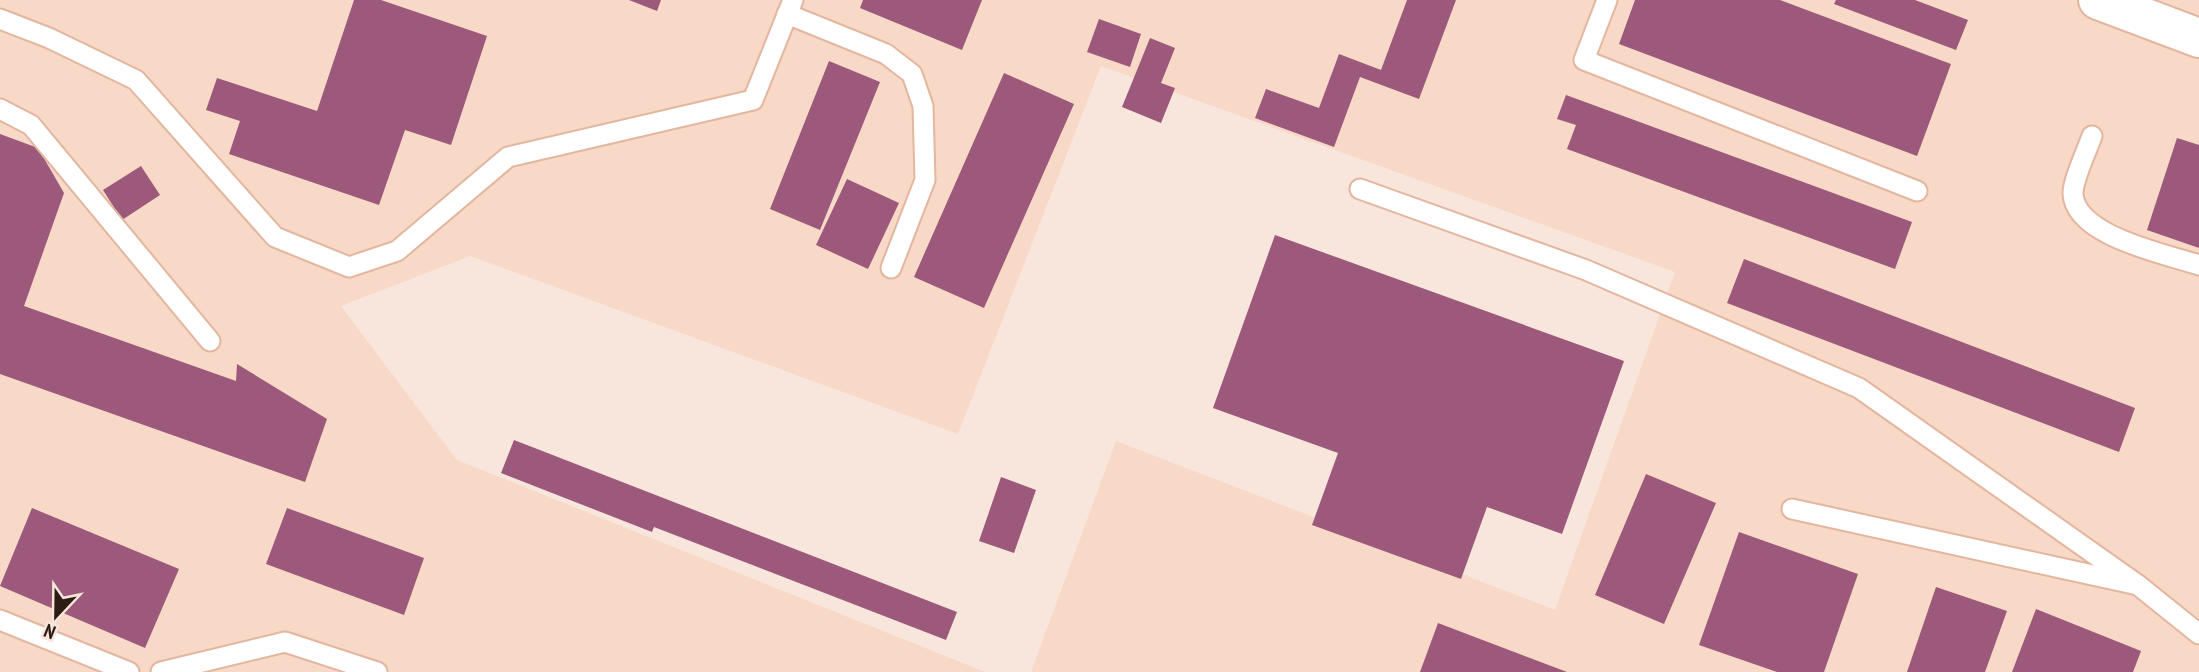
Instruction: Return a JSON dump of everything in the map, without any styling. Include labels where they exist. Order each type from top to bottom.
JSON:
[{"type":"street","points":[[2098,0],[2199,38]]},
{"type":"lane","points":[[1607,0],[1584,60],[1917,191]]},
{"type":"lane","points":[[0,19],[50,38],[136,80],[275,237],[349,267],[397,251],[509,157],[753,100],[790,7],[886,54],[912,74],[923,106],[925,180],[891,268]]},
{"type":"lane","points":[[0,109],[31,125],[210,341]]},
{"type":"lane","points":[[2092,136],[2073,193],[2081,215],[2102,232],[2199,265]]},
{"type":"lane","points":[[1360,189],[1586,270],[1859,388],[2138,585],[2199,634]]},
{"type":"lane","points":[[1793,509],[2138,585]]},
{"type":"lane","points":[[0,620],[129,672]]},
{"type":"lane","points":[[161,672],[285,642],[377,672]]},
{"type":"shaded area","points":[[0,0],[2199,0],[2199,672],[1031,672],[1116,441],[1555,610],[1675,272],[1101,66],[958,434],[470,256],[341,306],[457,460],[985,672],[0,672]]},
{"type":"building","points":[[354,0],[381,0],[487,36],[451,145],[405,130],[379,205],[229,154],[240,121],[206,110],[217,78],[317,111]]},
{"type":"building","points":[[629,0],[661,0],[657,11]]},
{"type":"building","points":[[863,0],[982,0],[962,50],[860,8]]},
{"type":"building","points":[[1407,0],[1456,0],[1419,99],[1360,77],[1334,147],[1255,118],[1266,89],[1319,108],[1339,54],[1381,70]]},
{"type":"building","points":[[1635,0],[1780,0],[1951,64],[1917,156],[1619,44]]},
{"type":"building","points":[[1836,0],[1915,0],[1968,20],[1956,50],[1834,4]]},
{"type":"building","points":[[1099,19],[1141,34],[1130,67],[1087,52]]},
{"type":"building","points":[[1150,38],[1175,48],[1161,83],[1175,88],[1161,123],[1122,107]]},
{"type":"building","points":[[829,61],[880,82],[820,230],[770,209]]},
{"type":"building","points":[[1004,73],[1074,104],[984,308],[914,277]]},
{"type":"building","points":[[1566,95],[1912,222],[1895,269],[1567,149],[1576,125],[1557,119]]},
{"type":"building","points":[[0,134],[38,148],[64,193],[24,306],[236,381],[237,364],[327,419],[305,482],[0,374]]},
{"type":"building","points":[[2177,138],[2199,145],[2199,248],[2147,230]]},
{"type":"building","points":[[141,166],[160,195],[122,220],[103,190]]},
{"type":"building","points":[[847,179],[899,203],[868,269],[816,245]]},
{"type":"building","points":[[1275,235],[1624,361],[1562,534],[1487,507],[1461,579],[1312,525],[1338,453],[1213,408]]},
{"type":"building","points":[[1744,259],[2135,408],[2119,452],[1727,303]]},
{"type":"building","points":[[514,440],[957,612],[946,640],[654,527],[652,532],[501,473]]},
{"type":"building","points":[[1646,474],[1716,503],[1664,624],[1595,595]]},
{"type":"building","points":[[1001,477],[1036,490],[1014,553],[979,541]]},
{"type":"building","points":[[32,508],[179,569],[145,648],[0,586]]},
{"type":"building","points":[[287,508],[424,558],[404,615],[266,564]]},
{"type":"building","points":[[1739,532],[1858,574],[1824,672],[1777,672],[1699,645]]},
{"type":"building","points":[[1936,587],[2007,611],[1985,672],[1907,672]]},
{"type":"building","points":[[2036,609],[2141,651],[2133,672],[2012,672]]},
{"type":"building","points":[[1438,623],[1567,672],[1420,672]]}]
